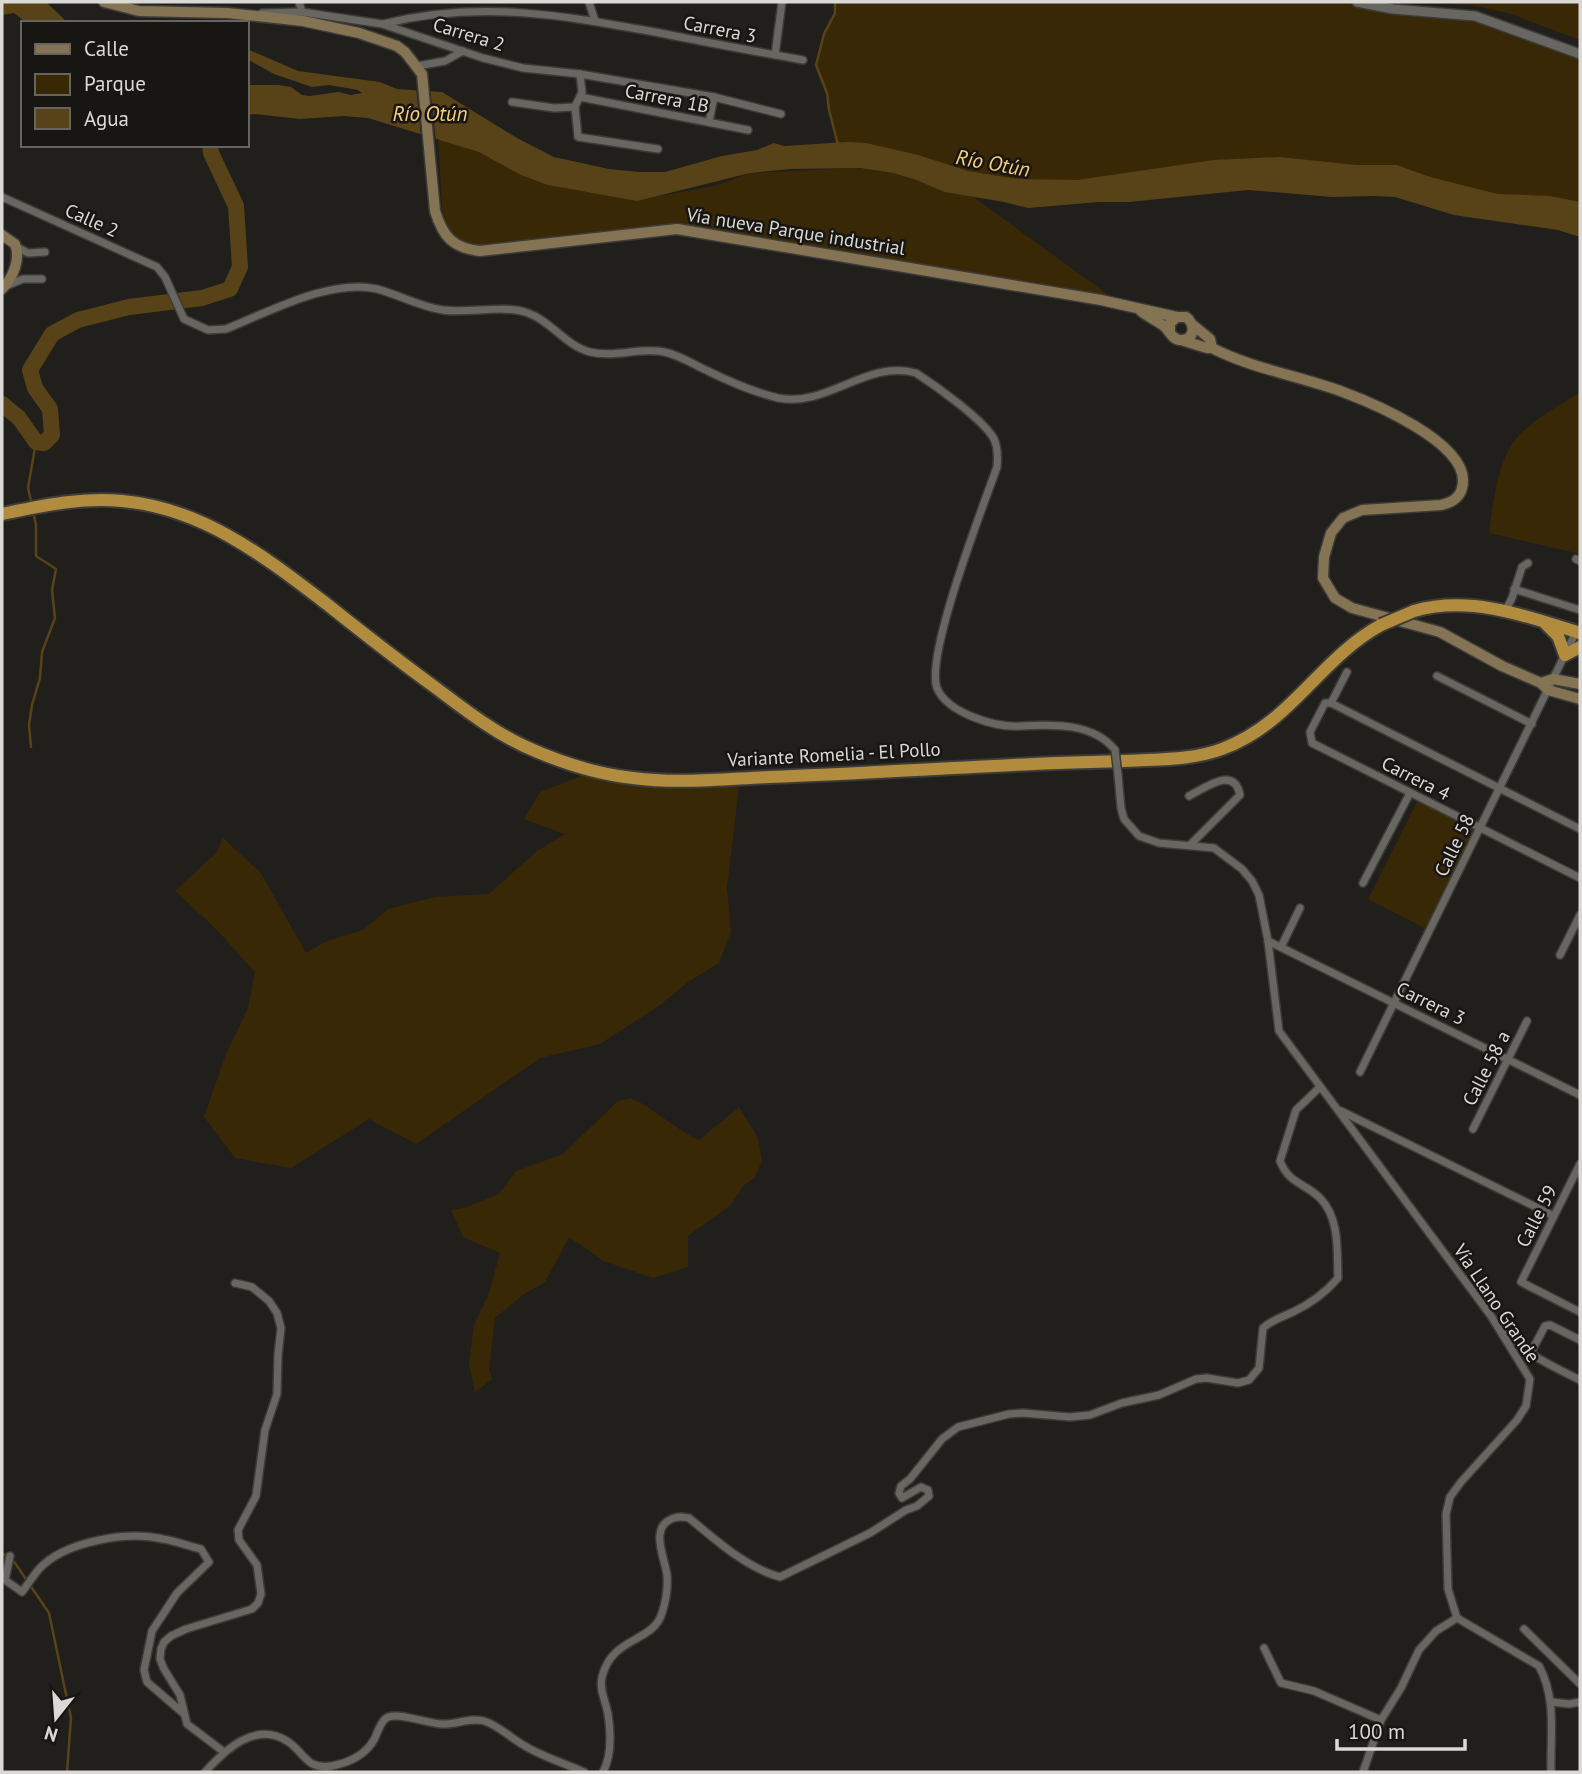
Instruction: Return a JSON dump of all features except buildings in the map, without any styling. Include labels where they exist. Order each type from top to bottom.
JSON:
[{"type":"highway","name":"Variante Romelia - El Pollo","points":[[2,514],[64,502],[117,500],[173,510],[206,523],[241,542],[286,573],[476,717],[522,745],[578,767],[636,779],[678,780],[1117,762],[1206,754],[1248,738],[1272,722],[1355,641],[1381,625],[1414,611],[1465,604],[1578,632]]},
{"type":"highway","points":[[1544,622],[1558,636],[1565,654],[1580,647]]},
{"type":"main road","name":"Carrera 2","points":[[104,2],[139,11],[228,13]]},
{"type":"main road","points":[[228,13],[303,21],[368,35],[397,46],[419,70]]},
{"type":"main road","name":"Vía nueva Parque industrial","points":[[419,70],[435,211],[440,229],[455,244],[469,250],[677,229],[1101,300],[1140,310],[1186,317],[1210,340],[1212,348]]},
{"type":"main road","points":[[2,235],[17,247],[14,270],[3,289]]},
{"type":"main road","name":"Vía nueva Parque industrial","points":[[1140,310],[1174,338],[1343,392],[1398,417],[1453,454],[1463,482],[1461,492],[1452,502],[1362,510],[1343,518],[1331,533],[1324,557],[1323,578],[1335,598],[1352,608],[1440,632],[1545,687]]},
{"type":"main road","points":[[1170,332],[1170,323],[1177,317]]},
{"type":"main road","points":[[1181,340],[1191,335],[1193,325]]},
{"type":"main road","points":[[1580,684],[1553,679],[1545,687],[1580,699]]},
{"type":"street","points":[[299,2],[302,12]]},
{"type":"street","points":[[463,2],[466,11]]},
{"type":"street","points":[[589,2],[595,21]]},
{"type":"street","points":[[775,55],[782,2]]},
{"type":"street","points":[[1357,2],[1393,9],[1475,16],[1580,54]]},
{"type":"street","name":"Carrera 3","points":[[382,24],[466,11],[505,10],[595,21],[803,61]]},
{"type":"street","name":"Carrera 2","points":[[228,13],[302,12],[382,24],[523,68],[580,74],[714,97],[781,114]]},
{"type":"street","points":[[419,70],[463,51]]},
{"type":"street","points":[[580,74],[580,97],[575,107],[578,137],[658,149]]},
{"type":"street","name":"Carrera 1B","points":[[580,97],[748,130]]},
{"type":"street","points":[[709,122],[714,97]]},
{"type":"street","points":[[513,102],[554,108],[575,107]]},
{"type":"street","name":"Calle 2","points":[[2,197],[157,267],[165,277],[184,319],[208,330],[226,329],[324,291],[360,286],[379,289],[440,310],[520,311],[544,320],[573,345],[588,351],[614,354],[664,352],[778,398],[794,399],[823,393],[883,371],[906,370],[916,373],[986,427],[996,444],[998,457],[997,467],[941,632],[935,675],[937,689],[951,707],[960,712],[1002,725],[1052,724],[1086,731],[1106,740],[1115,750]]},
{"type":"street","points":[[17,247],[28,253],[45,252]]},
{"type":"street","points":[[3,289],[23,279],[42,279]]},
{"type":"street","points":[[1504,612],[1512,598],[1522,567],[1528,563]]},
{"type":"street","points":[[1514,589],[1580,610]]},
{"type":"street","points":[[1553,679],[1578,632]]},
{"type":"street","points":[[1347,672],[1331,703],[1580,829]]},
{"type":"street","points":[[1437,676],[1532,724]]},
{"type":"street","name":"Calle 58","points":[[1360,1072],[1532,724],[1545,687]]},
{"type":"street","name":"Carrera 4","points":[[1331,703],[1325,703],[1310,732],[1312,743],[1580,878]]},
{"type":"street","name":"Vía Llano Grande","points":[[1115,750],[1121,808],[1131,829],[1147,840],[1159,843],[1214,848],[1242,869],[1252,881],[1259,895],[1269,941],[1279,1031],[1491,1317],[1530,1379],[1526,1406],[1517,1420],[1450,1497],[1446,1514],[1448,1589],[1457,1618]]},
{"type":"street","points":[[1189,796],[1223,779],[1231,780],[1240,790],[1240,795],[1191,844]]},
{"type":"street","points":[[1363,883],[1410,793]]},
{"type":"street","points":[[1281,947],[1300,908]]},
{"type":"street","points":[[1560,955],[1580,915]]},
{"type":"street","name":"Carrera 3","points":[[1269,941],[1580,1094]]},
{"type":"street","name":"Calle 58 a","points":[[1473,1129],[1527,1021]]},
{"type":"street","points":[[603,1772],[609,1759],[610,1739],[608,1714],[601,1687],[602,1678],[615,1650],[657,1625],[662,1615],[667,1573],[659,1541],[661,1527],[668,1520],[681,1516],[689,1518],[734,1553],[780,1577],[870,1533],[929,1496],[928,1490],[921,1487],[902,1498],[898,1493],[942,1439],[958,1427],[1009,1414],[1070,1417],[1090,1415],[1122,1403],[1160,1395],[1196,1379],[1238,1383],[1249,1380],[1259,1368],[1263,1328],[1327,1292],[1338,1278],[1336,1231],[1331,1213],[1320,1197],[1287,1175],[1280,1161],[1296,1110],[1320,1087]]},
{"type":"street","points":[[1337,1110],[1554,1216]]},
{"type":"street","name":"Calle 59","points":[[1580,1164],[1521,1282],[1580,1312]]},
{"type":"street","points":[[224,1752],[187,1724],[180,1695],[160,1659],[164,1642],[186,1629],[252,1609],[261,1594],[257,1565],[239,1540],[238,1530],[256,1496],[265,1430],[277,1394],[281,1328],[277,1313],[269,1301],[252,1287],[235,1283]]},
{"type":"street","points":[[1491,1317],[1511,1339],[1530,1354],[1580,1380]]},
{"type":"street","points":[[1530,1354],[1545,1326],[1550,1325],[1580,1340]]},
{"type":"street","points":[[10,1556],[5,1580],[22,1592],[40,1568],[48,1562],[65,1550],[91,1543],[120,1537],[161,1538],[201,1549],[209,1562],[177,1593],[152,1631],[144,1671],[147,1682],[184,1714]]},
{"type":"street","points":[[1363,1772],[1381,1720],[1401,1688],[1419,1650],[1436,1631],[1457,1618],[1539,1666],[1547,1680],[1552,1702],[1551,1772]]},
{"type":"street","points":[[1524,1629],[1580,1684]]},
{"type":"street","points":[[1264,1648],[1281,1683],[1321,1694],[1381,1720]]},
{"type":"street","points":[[1552,1702],[1580,1702]]},
{"type":"street","points":[[205,1772],[224,1752],[241,1740],[264,1735],[274,1735],[289,1741],[305,1760],[318,1766],[331,1766],[355,1758],[366,1751],[385,1719],[394,1715],[443,1724],[485,1721],[534,1751],[584,1772]]},
{"type":"green space","points":[[833,2],[1388,2],[1475,16],[1580,54],[1580,217],[1412,186],[1137,187],[947,178],[1117,301],[677,229],[480,251],[455,244],[443,221],[437,122],[573,190],[647,198],[715,186],[750,173],[856,168],[934,179],[840,155],[827,97],[818,74],[817,60],[824,34],[835,13]]},
{"type":"green space","points":[[1430,2],[1580,2],[1580,40],[1511,14],[1476,6]]},
{"type":"green space","points":[[1580,392],[1580,554],[1489,533],[1497,485],[1509,449],[1529,426]]},
{"type":"green space","points":[[594,771],[740,778],[727,888],[731,932],[719,963],[600,1044],[540,1058],[416,1144],[369,1119],[291,1168],[235,1158],[204,1117],[226,1054],[248,1008],[255,972],[215,928],[175,891],[216,853],[223,838],[261,873],[306,953],[327,941],[363,930],[388,909],[435,897],[489,894],[537,851],[565,834],[524,819],[540,792]]},
{"type":"green space","points":[[1419,798],[1480,828],[1430,931],[1368,899]]},
{"type":"green space","points":[[631,1098],[699,1140],[739,1107],[757,1136],[762,1161],[755,1177],[743,1186],[731,1205],[688,1236],[688,1267],[653,1278],[604,1261],[569,1237],[545,1282],[524,1294],[495,1318],[489,1369],[492,1379],[475,1392],[469,1363],[474,1325],[489,1293],[500,1253],[463,1237],[451,1210],[467,1207],[499,1194],[516,1171],[563,1154],[618,1101]]},
{"type":"water","points":[[2,2],[46,2],[66,21],[24,21],[14,13],[2,15]]},
{"type":"water","name":"Río Otún","points":[[248,49],[298,71],[380,82],[397,89],[442,92],[517,138],[554,157],[609,169],[665,172],[722,156],[757,150],[774,143],[784,146],[847,142],[866,143],[918,155],[968,171],[1017,179],[1077,180],[1214,160],[1279,157],[1356,165],[1397,165],[1427,176],[1498,194],[1550,196],[1580,202],[1580,237],[1558,230],[1454,215],[1395,197],[1332,197],[1248,190],[1129,202],[1028,208],[945,192],[893,173],[860,168],[790,169],[750,173],[637,201],[548,185],[521,175],[479,152],[368,118],[344,116],[300,119],[248,115],[248,85],[291,87],[302,95],[310,96],[338,92],[351,95],[362,93],[329,85],[312,87],[274,74],[248,60]]},
{"type":"pier","points":[[416,86],[430,87],[436,142],[421,137]]},
{"type":"waterway","points":[[835,2],[835,13],[824,34],[816,65],[827,93],[838,145]]},
{"type":"waterway","points":[[2,404],[19,418],[36,442],[44,443],[52,435],[50,409],[35,388],[30,370],[52,334],[78,320],[129,307],[202,298],[230,289],[240,267],[236,206],[210,147]]},
{"type":"waterway","points":[[32,505],[28,488],[36,442]]},
{"type":"waterway","points":[[31,747],[29,725],[32,705],[40,678],[42,652],[55,618],[52,590],[56,569],[36,556],[33,511]]},
{"type":"waterway","points":[[2,1553],[15,1563],[49,1613],[71,1718],[67,1772]]}]
